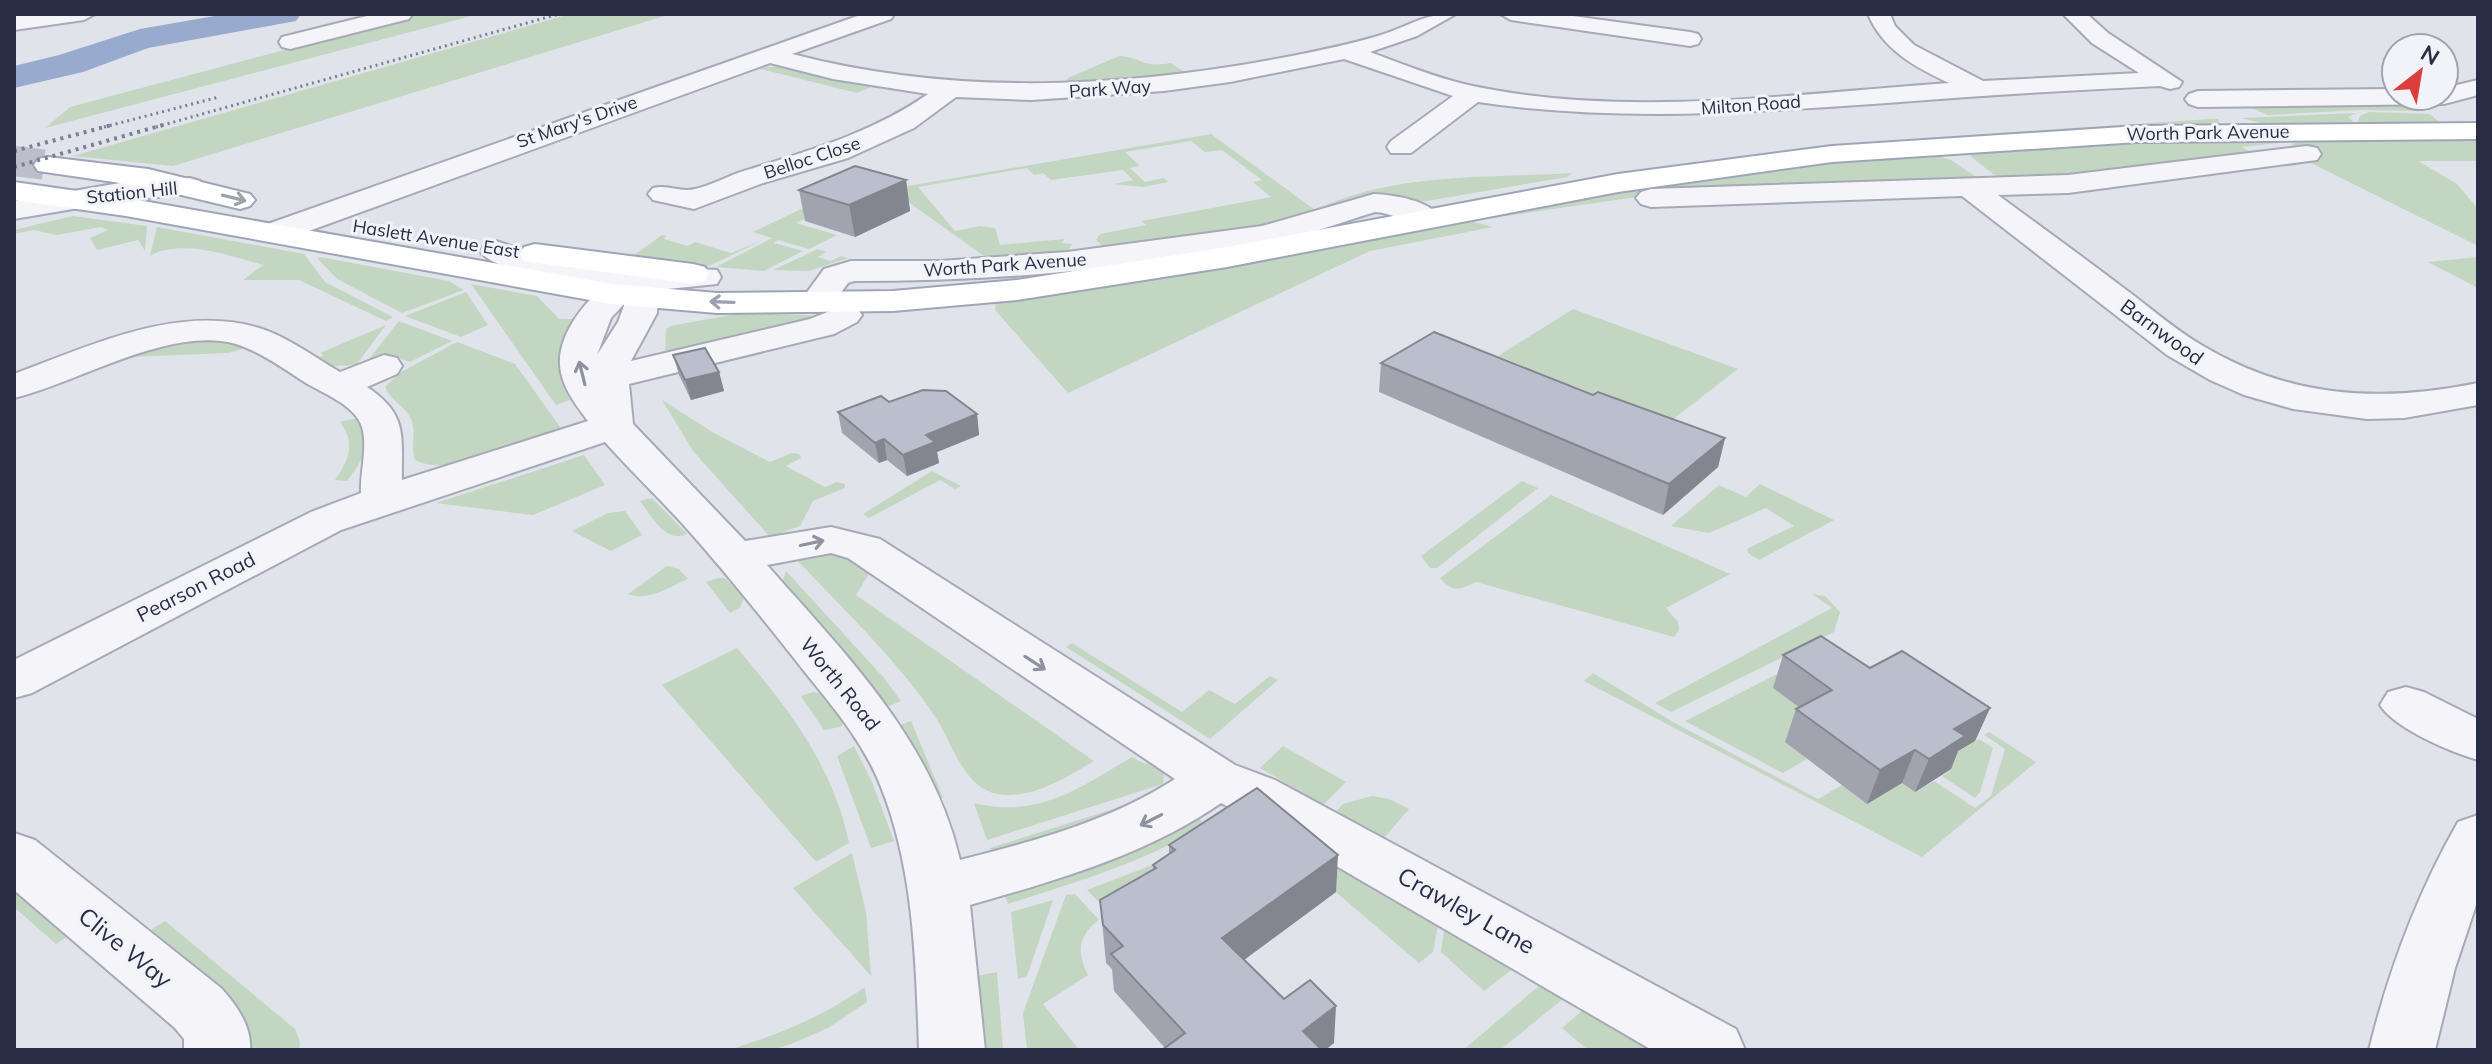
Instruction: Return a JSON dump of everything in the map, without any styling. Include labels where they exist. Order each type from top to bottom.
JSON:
[{"type":"main road","name":"Worth Park Avenue","points":[[632,291],[717,303],[959,296],[1227,257],[1426,218],[1708,169],[1938,146],[2093,136],[2478,130]]},
{"type":"main road","name":"Haslett Avenue East","points":[[58,166],[190,187],[313,218],[496,251],[624,263],[830,300]]},
{"type":"main road","name":"Haslett Avenue East","points":[[14,191],[64,205],[105,203],[632,291]]},
{"type":"street","points":[[14,23],[84,14]]},
{"type":"street","points":[[290,42],[401,14]]},
{"type":"street","name":"St Mary's Drive","points":[[273,233],[883,14]]},
{"type":"street","name":"Park Way","points":[[768,55],[851,76],[951,89],[1049,93],[1127,89],[1213,79],[1345,51],[1411,33],[1445,14]]},
{"type":"street","points":[[1511,14],[1690,39]]},
{"type":"street","points":[[1879,14],[1884,27],[1900,45],[1978,88]]},
{"type":"street","points":[[2074,14],[2100,38],[2255,132]]},
{"type":"street","name":"Milton Road","points":[[1345,51],[1473,93],[1564,105],[1650,110],[2165,79]]},
{"type":"street","name":"Belloc Close","points":[[663,194],[694,200],[753,177],[838,152],[905,122],[951,89]]},
{"type":"street","points":[[1401,147],[1473,93]]},
{"type":"street","points":[[2198,99],[2380,98]]},
{"type":"street","points":[[2438,112],[2478,130]]},
{"type":"street","points":[[1938,146],[2007,187]]},
{"type":"street","name":"Worth Park Avenue","points":[[1651,198],[2007,187],[2125,178],[2307,154]]},
{"type":"street","name":"Station Hill","points":[[14,223],[64,205],[86,192],[89,184],[83,174],[58,166]]},
{"type":"street","name":"Station Hill","points":[[14,210],[64,205],[126,191],[190,187]]},
{"type":"street","name":"Barnwood","points":[[1971,189],[2188,353],[2237,380],[2313,402],[2361,408],[2418,407],[2478,394]]},
{"type":"street","name":"Worth Park Avenue","points":[[830,300],[836,276],[851,271],[1024,267],[1265,235],[1374,203],[1392,204],[1426,218]]},
{"type":"street","points":[[496,251],[528,263],[627,279],[636,321],[613,359],[612,401]]},
{"type":"street","points":[[632,291],[705,277]]},
{"type":"street","name":"Worth Road","points":[[632,291],[587,329],[579,350],[579,370],[590,397],[612,401],[876,726],[909,787],[926,838],[947,948],[952,1050]]},
{"type":"street","name":"Pearson Road","points":[[14,681],[287,540],[612,401],[822,327],[830,300]]},
{"type":"street","points":[[14,387],[134,344],[206,331],[247,336],[339,386],[369,405],[381,418],[386,434],[380,483],[383,500]]},
{"type":"street","points":[[339,386],[384,366]]},
{"type":"street","name":"Crawley Lane","points":[[735,555],[778,551],[813,541],[831,540],[864,548],[1053,675],[1216,779],[1255,794],[1310,824],[1712,1050]]},
{"type":"street","points":[[2406,705],[2478,741]]},
{"type":"street","points":[[938,890],[1042,863],[1096,844],[1179,806],[1216,779]]},
{"type":"street","points":[[2402,1050],[2410,1010],[2439,927],[2478,837]]},
{"type":"street","name":"Clive Way","points":[[14,856],[198,1008],[212,1023],[219,1042],[217,1050]]},
{"type":"green space","points":[[420,14],[479,14],[45,128],[70,107]]},
{"type":"green space","points":[[570,14],[671,14],[173,166],[73,156]]},
{"type":"green space","points":[[1119,56],[1148,64],[1171,63],[1190,76],[1064,84],[1068,78]]},
{"type":"green space","points":[[783,66],[871,87],[857,93],[757,68]]},
{"type":"green space","points":[[2241,103],[2380,104],[2380,110],[2267,115]]},
{"type":"green space","points":[[2369,112],[2430,114],[2438,121],[2435,125],[2367,126],[2358,122],[2360,116]]},
{"type":"green space","points":[[2356,113],[2348,117],[2359,127],[2276,127],[2241,118]]},
{"type":"green space","points":[[2218,119],[2220,126],[1936,141],[1419,209],[1618,175],[1797,151],[1974,135]]},
{"type":"green space","points":[[1211,134],[1315,210],[1345,198],[1409,183],[1573,173],[1567,177],[1287,225],[1106,249],[1096,240],[1100,234],[1146,225],[1142,221],[1271,197],[1253,182],[1262,180],[1222,150],[1205,152],[1191,141],[1125,152],[1140,166],[1130,168],[1145,182],[1164,178],[1168,182],[1143,187],[1114,184],[1133,180],[1123,170],[1051,180],[1043,173],[1034,175],[1027,168],[918,187],[955,231],[980,226],[995,228],[1000,245],[1064,239],[1062,243],[1072,244],[1067,252],[991,261],[890,189]]},
{"type":"green space","points":[[2478,135],[2478,161],[2418,161],[2457,184],[2478,209],[2478,246],[2305,160],[2317,158],[2291,144],[2310,139]]},
{"type":"green space","points":[[2295,136],[2279,143],[2241,147],[2258,155],[2075,178],[2006,178],[1993,174],[1970,156],[1978,148]]},
{"type":"green space","points":[[1932,154],[1951,160],[1979,179],[1644,196],[1492,218],[1486,213],[1818,162]]},
{"type":"green space","points":[[807,206],[822,210],[796,223],[837,235],[809,249],[778,240],[774,243],[803,251],[764,271],[716,267],[772,238],[753,232]]},
{"type":"green space","points":[[73,216],[147,226],[145,251],[138,240],[97,250],[90,238],[108,230],[101,227],[57,235],[33,230],[14,234],[14,230]]},
{"type":"green space","points":[[1463,219],[1493,227],[1370,251],[1068,393],[995,310],[996,302],[1012,297],[1162,279]]},
{"type":"green space","points":[[157,227],[304,254],[325,282],[393,317],[386,321],[299,280],[243,280],[263,265],[222,253],[176,249],[150,256]]},
{"type":"green space","points":[[662,235],[666,236],[664,239],[688,246],[695,242],[731,253],[765,239],[709,266],[634,255]]},
{"type":"green space","points":[[818,249],[826,252],[818,257],[831,261],[841,256],[848,258],[809,271],[773,270]]},
{"type":"green space","points":[[2478,257],[2478,288],[2428,262]]},
{"type":"green space","points":[[318,259],[449,281],[464,290],[402,313],[337,279]]},
{"type":"green space","points":[[471,284],[537,296],[559,319],[573,319],[562,374],[570,400],[556,405]]},
{"type":"green space","points":[[466,292],[488,325],[461,337],[405,316]]},
{"type":"green space","points":[[1573,309],[1738,369],[1668,423],[1498,356]]},
{"type":"green space","points":[[742,313],[831,316],[665,359],[666,329],[670,326]]},
{"type":"green space","points":[[399,321],[452,341],[410,362],[391,356],[366,363]]},
{"type":"green space","points":[[386,325],[356,365],[334,366],[317,359],[324,355],[320,353]]},
{"type":"green space","points":[[200,340],[230,343],[243,349],[228,353],[129,357],[161,344]]},
{"type":"green space","points":[[457,342],[515,364],[563,431],[468,463],[431,465],[415,460],[411,419],[385,387],[399,373]]},
{"type":"green space","points":[[662,400],[714,433],[770,462],[792,453],[799,454],[801,458],[786,466],[825,487],[837,482],[845,484],[845,488],[813,501],[800,526],[770,537],[693,451]]},
{"type":"green space","points":[[357,418],[366,443],[362,458],[347,481],[335,480],[349,451],[348,437],[340,422]]},
{"type":"green space","points":[[584,455],[605,485],[533,515],[436,503]]},
{"type":"green space","points":[[932,471],[961,486],[955,489],[940,480],[869,518],[863,514]]},
{"type":"green space","points":[[1522,481],[1538,488],[1437,568],[1430,568],[1421,556]]},
{"type":"green space","points":[[1760,484],[1834,520],[1759,560],[1747,549],[1794,526],[1766,508],[1709,533],[1671,526],[1719,485],[1746,497]]},
{"type":"green space","points":[[1551,495],[1730,574],[1666,608],[1678,622],[1679,630],[1674,637],[1476,582],[1453,588],[1440,578]]},
{"type":"green space","points":[[652,498],[687,534],[672,535],[660,527],[640,501]]},
{"type":"green space","points":[[625,511],[642,535],[611,551],[572,531],[608,513]]},
{"type":"green space","points":[[814,553],[842,556],[873,567],[856,595],[1094,761],[1048,786],[1023,794],[997,794],[976,783],[961,764],[938,721],[907,679],[797,560]]},
{"type":"green space","points":[[667,566],[679,569],[688,579],[651,595],[628,594]]},
{"type":"green space","points":[[786,571],[884,678],[901,701],[889,706],[782,583]]},
{"type":"green space","points":[[725,578],[744,597],[740,608],[730,613],[706,582]]},
{"type":"green space","points":[[1812,594],[1825,596],[1840,612],[1834,632],[1671,712],[1655,703],[1832,608]]},
{"type":"green space","points":[[1072,643],[1182,712],[1209,690],[1235,704],[1270,676],[1278,680],[1210,739],[1066,647]]},
{"type":"green space","points":[[737,648],[806,739],[832,788],[842,815],[849,843],[816,862],[662,685]]},
{"type":"green space","points":[[1813,656],[1821,723],[1786,742],[1807,759],[1783,773],[1685,721]]},
{"type":"green space","points":[[1593,673],[1673,722],[1818,799],[1842,785],[1867,804],[1902,783],[1915,792],[1934,781],[1975,808],[1991,796],[2005,749],[1984,735],[1989,732],[2036,762],[1922,857],[1584,681]]},
{"type":"green space","points":[[813,692],[827,695],[844,723],[840,727],[824,730],[801,696]]},
{"type":"green space","points":[[911,721],[943,798],[931,798],[898,726]]},
{"type":"green space","points":[[1979,739],[1993,748],[1980,792],[1975,798],[1942,776],[1951,770],[1940,762]]},
{"type":"green space","points":[[854,746],[872,782],[894,841],[871,848],[837,756]]},
{"type":"green space","points":[[1283,746],[1346,782],[1323,805],[1260,768]]},
{"type":"green space","points":[[1132,757],[1145,764],[1151,761],[1164,773],[1163,784],[987,840],[974,803],[997,807],[1038,804],[1094,780]]},
{"type":"green space","points":[[1372,796],[1389,799],[1409,809],[1384,838],[1336,812],[1343,804]]},
{"type":"green space","points":[[1151,797],[1153,805],[994,856],[990,848]]},
{"type":"green space","points":[[1248,814],[1439,920],[1433,952],[1419,963],[1257,825],[1107,910],[1087,890],[1160,862]]},
{"type":"green space","points":[[1196,815],[1205,825],[1158,850],[1008,904],[1003,891]]},
{"type":"green space","points":[[852,853],[866,912],[871,976],[793,888]]},
{"type":"green space","points":[[14,889],[70,935],[56,944],[14,907]]},
{"type":"green space","points":[[1075,894],[1099,920],[1086,932],[1081,945],[1088,975],[1043,1004],[1079,1050],[1027,1050],[1023,1013],[1066,895]]},
{"type":"green space","points":[[1053,900],[1027,976],[1018,979],[1011,912]]},
{"type":"green space","points":[[165,921],[295,1029],[300,1042],[299,1050],[239,1050],[150,936],[152,929]]},
{"type":"green space","points":[[1445,923],[1519,964],[1484,991],[1441,952]]},
{"type":"green space","points":[[997,972],[1003,1050],[980,1050],[976,976]]},
{"type":"green space","points":[[1546,980],[1569,994],[1500,1050],[1463,1050]]},
{"type":"green space","points":[[865,987],[867,1002],[828,1028],[772,1050],[728,1050],[799,1024]]},
{"type":"green space","points":[[1590,1004],[1670,1050],[1588,1050],[1562,1028]]},
{"type":"building","points":[[855,166],[906,180],[849,205],[799,190]]},
{"type":"building","points":[[1434,332],[1593,395],[1598,392],[1725,438],[1669,484],[1381,363]]},
{"type":"building","points":[[705,348],[719,372],[685,380],[673,355]]},
{"type":"building","points":[[923,390],[946,391],[977,414],[926,435],[935,442],[903,455],[884,439],[875,443],[838,412],[881,396],[889,402]]},
{"type":"building","points":[[1821,636],[1870,668],[1902,651],[1990,708],[1954,729],[1965,736],[1929,759],[1915,750],[1880,770],[1796,709],[1832,690],[1783,655]]},
{"type":"building","points":[[1257,788],[1338,855],[1222,938],[1284,999],[1310,980],[1336,1006],[1303,1031],[1322,1050],[1162,1050],[1185,1033],[1111,954],[1123,946],[1103,925],[1100,900],[1156,868],[1153,865],[1175,850],[1169,845]]},
{"type":"waterway","points":[[14,77],[70,64],[140,39],[284,14]]},
{"type":"tunnel","points":[[14,161],[48,165]]},
{"type":"railway","points":[[156,127],[559,14]]},
{"type":"railway","points":[[104,127],[219,97]]},
{"type":"railway","points":[[14,151],[112,125]]},
{"type":"railway","points":[[14,167],[163,125]]}]
